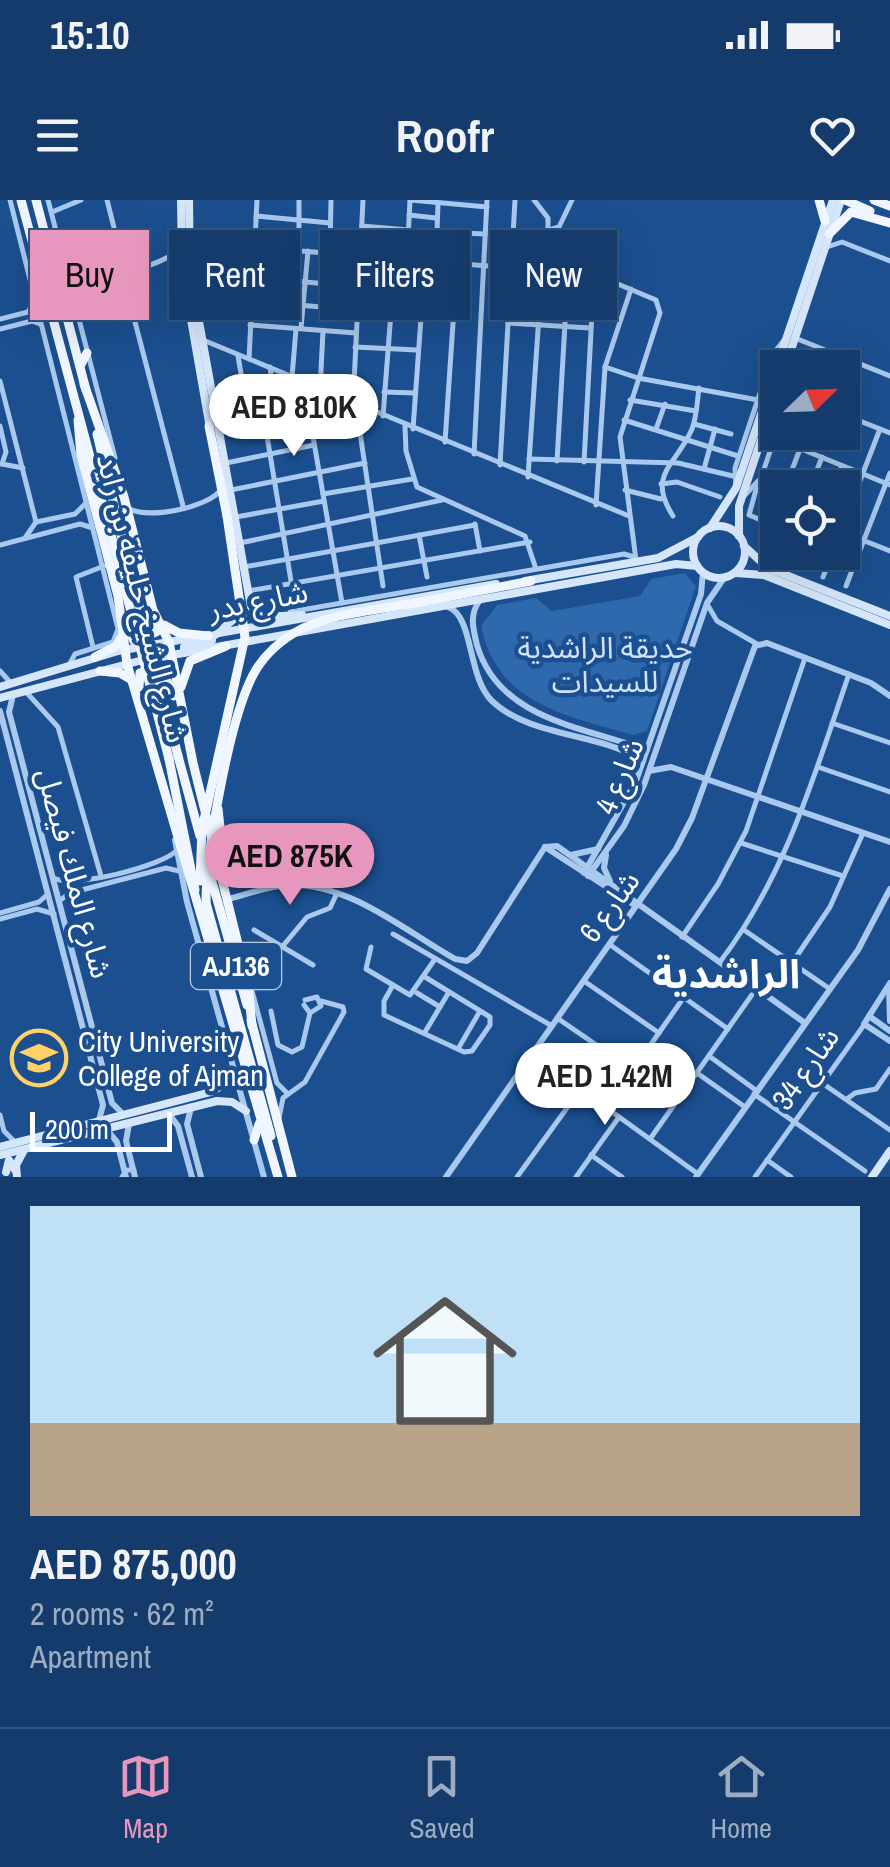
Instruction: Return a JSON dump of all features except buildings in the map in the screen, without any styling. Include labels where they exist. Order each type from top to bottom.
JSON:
[{"type":"main road","name":"شارع الشيخ خليفة بن زايد","points":[[22,200],[30,232]]},
{"type":"main road","name":"شارع الشيخ خليفة بن زايد","points":[[36,200],[44,230]]},
{"type":"main road","points":[[180,230],[181,200]]},
{"type":"main road","points":[[188,228],[189,200]]},
{"type":"main road","points":[[820,200],[825,222]]},
{"type":"main road","points":[[788,350],[797,305],[833,200]]},
{"type":"main road","points":[[785,350],[802,316],[843,200],[890,221]]},
{"type":"main road","points":[[874,200],[890,206]]},
{"type":"main road","points":[[829,234],[851,212],[890,221]]},
{"type":"main road","points":[[797,305],[802,308],[802,316]]},
{"type":"main road","name":"شارع الشيخ خليفة بن زايد","points":[[52,320],[106,540]]},
{"type":"main road","name":"شارع الشيخ خليفة بن زايد","points":[[68,320],[84,384],[107,567],[119,600],[127,664],[201,903]]},
{"type":"main road","points":[[154,606],[174,632],[211,635],[238,620],[240,612],[229,514],[231,490],[193,320]]},
{"type":"main road","points":[[197,320],[248,639],[218,802],[223,876]]},
{"type":"main road","points":[[80,366],[88,352]]},
{"type":"main road","name":"شارع الشيخ خليفة بن زايد","points":[[84,384],[169,642],[230,899],[252,1026]]},
{"type":"main road","points":[[744,546],[742,564],[724,578],[700,569],[693,551],[698,537],[710,528],[736,488],[760,417]]},
{"type":"main road","points":[[214,424],[219,492],[240,542],[251,608],[249,618],[240,612]]},
{"type":"main road","points":[[760,443],[742,497],[740,536],[744,546],[763,565],[890,616]]},
{"type":"main road","points":[[201,903],[200,836],[244,638],[229,514]]},
{"type":"main road","points":[[710,528],[727,527],[740,536]]},
{"type":"main road","name":"شارع بدر","points":[[273,1158],[263,1102],[201,903],[206,862],[246,692],[262,662],[287,638],[310,625],[672,553],[698,537]]},
{"type":"main road","name":"AJ136","points":[[106,540],[174,758]]},
{"type":"main road","name":"شارع بدر","points":[[0,698],[29,694],[127,664],[185,653],[676,564],[700,569]]},
{"type":"main road","points":[[107,567],[109,585]]},
{"type":"main road","points":[[734,573],[764,575],[890,625]]},
{"type":"main road","name":"شارع بدر","points":[[0,687],[68,667],[94,653],[531,581]]},
{"type":"main road","points":[[119,600],[134,641],[155,634],[154,606]]},
{"type":"main road","points":[[94,653],[120,640],[119,600]]},
{"type":"main road","points":[[251,608],[261,616],[306,616]]},
{"type":"main road","points":[[263,627],[287,613]]},
{"type":"main road","points":[[878,620],[890,636]]},
{"type":"main road","points":[[185,653],[184,647],[234,632]]},
{"type":"main road","points":[[181,705],[182,675],[188,664],[226,646]]},
{"type":"main road","points":[[141,702],[138,675],[161,668],[185,722]]},
{"type":"main road","points":[[100,671],[116,672],[134,685]]},
{"type":"main road","name":"شارع الشيخ خليفة بن زايد","points":[[174,758],[214,966],[278,1177]]},
{"type":"main road","name":"شارع الشيخ خليفة بن زايد","points":[[174,758],[292,1177]]},
{"type":"main road","points":[[203,959],[214,966]]},
{"type":"main road","points":[[228,1049],[235,1036]]},
{"type":"main road","points":[[221,1089],[236,1077]]},
{"type":"main road","points":[[0,1146],[20,1146],[106,1129],[126,1119],[221,1089],[232,1088],[236,1093],[224,1101],[168,1114],[126,1119],[97,1122],[20,1146],[0,1155]]},
{"type":"main road","points":[[224,1101],[246,1111]]},
{"type":"main road","points":[[254,1140],[260,1121]]},
{"type":"main road","points":[[9,1172],[20,1146]]},
{"type":"main road","points":[[868,1174],[890,1151]]},
{"type":"street","points":[[10,200],[30,278]]},
{"type":"street","points":[[48,200],[58,206]]},
{"type":"street","points":[[48,200],[56,230]]},
{"type":"street","points":[[52,216],[58,206],[80,200]]},
{"type":"street","points":[[107,200],[114,230]]},
{"type":"street","points":[[256,200],[256,230]]},
{"type":"street","points":[[298,230],[299,200]]},
{"type":"street","points":[[330,230],[331,200]]},
{"type":"street","points":[[362,230],[363,200]]},
{"type":"street","points":[[362,226],[408,230],[410,200],[487,203],[474,454]]},
{"type":"street","points":[[514,230],[515,200]]},
{"type":"street","points":[[534,200],[546,210],[549,230],[559,227],[572,200]]},
{"type":"street","points":[[436,230],[438,202]]},
{"type":"street","points":[[409,215],[437,218]]},
{"type":"street","points":[[256,216],[330,223]]},
{"type":"street","points":[[470,233],[486,234]]},
{"type":"street","points":[[824,249],[842,242],[890,261]]},
{"type":"street","points":[[300,251],[320,253]]},
{"type":"street","points":[[292,378],[308,252]]},
{"type":"street","points":[[149,264],[169,257]]},
{"type":"street","points":[[470,265],[490,267]]},
{"type":"street","points":[[300,282],[320,283]]},
{"type":"street","points":[[617,284],[656,300],[660,313],[624,420],[621,464],[636,561]]},
{"type":"street","points":[[596,505],[605,367],[632,289]]},
{"type":"street","points":[[300,306],[320,306]]},
{"type":"street","points":[[0,319],[28,312],[30,308]]},
{"type":"street","points":[[0,329],[32,320],[60,352]]},
{"type":"street","points":[[41,320],[86,500],[106,540]]},
{"type":"street","points":[[79,320],[120,484]]},
{"type":"street","points":[[137,320],[184,506]]},
{"type":"street","points":[[248,359],[250,320]]},
{"type":"street","points":[[356,320],[354,405],[383,586]]},
{"type":"street","points":[[383,416],[389,320]]},
{"type":"street","points":[[413,429],[419,320]]},
{"type":"street","points":[[445,442],[453,320]]},
{"type":"street","points":[[500,466],[508,320]]},
{"type":"street","points":[[528,477],[537,320]]},
{"type":"street","points":[[557,461],[564,320]]},
{"type":"street","points":[[584,462],[591,320]]},
{"type":"street","points":[[508,323],[590,328]]},
{"type":"street","points":[[250,325],[356,333]]},
{"type":"street","points":[[324,331],[316,388],[307,404],[342,603]]},
{"type":"street","points":[[200,338],[500,466],[629,516]]},
{"type":"street","points":[[736,488],[733,476],[738,456],[772,354],[790,338],[890,376]]},
{"type":"street","points":[[355,346],[418,350]]},
{"type":"street","points":[[206,368],[211,358],[226,352]]},
{"type":"street","points":[[238,356],[251,432],[278,425],[270,367]]},
{"type":"street","points":[[605,367],[638,378],[758,400]]},
{"type":"street","points":[[0,381],[36,522]]},
{"type":"street","points":[[672,516],[662,499],[660,484],[694,424],[699,388]]},
{"type":"street","points":[[384,392],[415,392]]},
{"type":"street","points":[[630,400],[696,411]]},
{"type":"street","points":[[656,430],[665,404]]},
{"type":"street","points":[[214,424],[246,416]]},
{"type":"street","points":[[624,420],[688,436],[738,456]]},
{"type":"street","points":[[860,421],[890,433]]},
{"type":"street","points":[[694,424],[731,434]]},
{"type":"street","points":[[405,426],[412,479],[420,490],[530,542]]},
{"type":"street","points":[[13,430],[1,429],[6,452],[1,464],[23,468]]},
{"type":"street","points":[[704,469],[715,429]]},
{"type":"street","points":[[860,482],[880,429]]},
{"type":"street","points":[[266,430],[294,599]]},
{"type":"street","points":[[226,463],[314,445]]},
{"type":"street","points":[[760,520],[750,516],[770,450]]},
{"type":"street","points":[[802,450],[888,485]]},
{"type":"street","points":[[817,470],[822,458]]},
{"type":"street","points":[[528,459],[670,463],[733,476]]},
{"type":"street","points":[[231,490],[365,463]]},
{"type":"street","points":[[840,470],[842,466]]},
{"type":"street","points":[[846,586],[890,473]]},
{"type":"street","points":[[209,501],[229,514],[279,509],[412,479]]},
{"type":"street","points":[[660,484],[677,482],[720,497]]},
{"type":"street","points":[[742,497],[757,485]]},
{"type":"street","points":[[624,490],[662,499]]},
{"type":"street","points":[[127,507],[144,514],[209,501],[219,492]]},
{"type":"street","points":[[25,538],[36,522],[76,514],[86,500]]},
{"type":"street","points":[[240,542],[442,500]]},
{"type":"street","points":[[610,511],[627,506]]},
{"type":"street","points":[[474,513],[480,551]]},
{"type":"street","points":[[132,528],[144,514]]},
{"type":"street","points":[[0,545],[80,524],[106,540]]},
{"type":"street","points":[[244,568],[476,524]]},
{"type":"street","points":[[419,535],[426,577]]},
{"type":"street","points":[[860,539],[889,549]]},
{"type":"street","points":[[624,554],[633,540]]},
{"type":"street","points":[[248,592],[530,542]]},
{"type":"street","points":[[530,542],[536,569]]},
{"type":"street","points":[[287,613],[624,554],[636,561]]},
{"type":"street","points":[[107,567],[76,579],[94,653],[117,636],[109,585]]},
{"type":"street","name":"شارع 4","points":[[605,848],[643,761],[701,594],[700,569]]},
{"type":"street","points":[[823,577],[826,570]]},
{"type":"street","name":"شارع 4","points":[[588,872],[649,771],[707,603],[724,578]]},
{"type":"street","points":[[480,600],[473,612],[474,629],[493,678],[510,697],[554,719],[647,750]]},
{"type":"street","points":[[707,603],[717,621],[757,644],[767,643],[849,674],[890,696]]},
{"type":"street","points":[[447,606],[463,618],[480,686],[502,709],[643,761]]},
{"type":"street","name":"شارع 6","points":[[443,1177],[682,839],[757,644]]},
{"type":"street","points":[[682,937],[741,843],[805,658]]},
{"type":"street","points":[[0,672],[13,684]]},
{"type":"street","points":[[116,672],[133,689],[264,1177]]},
{"type":"street","points":[[719,963],[744,930],[785,857],[849,674]]},
{"type":"street","points":[[480,686],[493,678]]},
{"type":"street","points":[[29,694],[60,733],[101,876]]},
{"type":"street","name":"شارع الملك فيصل","points":[[13,695],[10,712],[14,746],[48,894],[101,1078],[112,1103],[126,1119],[128,1175]]},
{"type":"street","points":[[502,709],[510,697]]},
{"type":"street","name":"شارع الملك فيصل","points":[[0,711],[53,878],[101,1078],[103,1108],[97,1122]]},
{"type":"street","points":[[832,723],[890,743]]},
{"type":"street","points":[[657,748],[671,768]]},
{"type":"street","points":[[818,767],[890,792]]},
{"type":"street","points":[[649,771],[671,768],[890,842]]},
{"type":"street","points":[[792,963],[844,876],[863,832]]},
{"type":"street","points":[[741,843],[844,876]]},
{"type":"street","points":[[230,899],[287,885],[336,893],[455,959],[467,961],[477,953],[545,848],[555,845],[620,898],[806,1023]]},
{"type":"street","points":[[545,848],[610,882],[637,906]]},
{"type":"street","points":[[569,854],[584,855],[605,848],[604,865],[610,882]]},
{"type":"street","points":[[53,878],[75,883],[156,862],[177,850]]},
{"type":"street","points":[[156,862],[160,864],[158,870]]},
{"type":"street","points":[[59,901],[76,892],[158,870],[171,868],[181,872]]},
{"type":"street","points":[[75,883],[76,892]]},
{"type":"street","points":[[532,1054],[697,1175],[830,989],[890,889]]},
{"type":"street","points":[[629,895],[648,891]]},
{"type":"street","points":[[282,946],[307,917],[330,908],[336,893]]},
{"type":"street","points":[[0,916],[39,902],[48,894]]},
{"type":"street","points":[[620,898],[628,919]]},
{"type":"street","points":[[879,910],[890,907],[885,899]]},
{"type":"street","points":[[0,916],[37,909],[54,914]]},
{"type":"street","points":[[254,930],[313,965]]},
{"type":"street","points":[[744,930],[830,989]]},
{"type":"street","points":[[393,934],[552,1026]]},
{"type":"street","points":[[609,944],[728,1029]]},
{"type":"street","points":[[371,946],[364,967],[409,995],[416,992],[435,959]]},
{"type":"street","points":[[246,976],[278,1086],[289,1092]]},
{"type":"street","points":[[393,985],[384,1001],[384,1015],[458,1050],[472,1052],[490,1025],[490,1017],[425,977]]},
{"type":"street","points":[[584,980],[659,1034]]},
{"type":"street","points":[[890,984],[890,1021]]},
{"type":"street","name":"شارع 34","points":[[755,1177],[890,984]]},
{"type":"street","points":[[650,1139],[756,989]]},
{"type":"street","points":[[416,992],[440,1007]]},
{"type":"street","points":[[426,1032],[450,992]]},
{"type":"street","points":[[271,1011],[280,1047],[292,1052],[306,1049],[310,1014],[305,1003],[316,996],[344,1012],[305,1082],[283,1098],[278,1122]]},
{"type":"street","points":[[633,1070],[684,998]]},
{"type":"street","points":[[310,1014],[319,1010],[321,1002]]},
{"type":"street","points":[[458,1050],[480,1011]]},
{"type":"street","points":[[558,1018],[678,1101]]},
{"type":"street","points":[[867,1020],[890,1032]]},
{"type":"street","points":[[867,1020],[890,1041]]},
{"type":"street","points":[[709,1056],[868,1174]]},
{"type":"street","points":[[846,1100],[854,1093],[876,1089],[890,1069]]},
{"type":"street","points":[[697,1073],[745,1107]]},
{"type":"street","points":[[822,1083],[889,1130]]},
{"type":"street","points":[[517,1177],[580,1089]]},
{"type":"street","points":[[191,1108],[187,1124],[192,1177]]},
{"type":"street","points":[[168,1114],[178,1126],[201,1177]]},
{"type":"street","points":[[0,1116],[4,1132],[0,1146]]},
{"type":"street","points":[[576,1177],[618,1117]]},
{"type":"street","name":"شارع الملك فيصل","points":[[106,1129],[116,1142],[128,1175]]},
{"type":"street","points":[[4,1132],[20,1146]]},
{"type":"street","points":[[592,1155],[622,1177]]},
{"type":"street","points":[[767,1160],[791,1177]]},
{"type":"green space","name":"حديقة الراشدية للسيدات","points":[[685,573],[696,586],[647,731],[633,735],[538,703],[518,690],[489,652],[481,626],[497,605],[536,598],[552,611],[640,596],[651,579]]},
{"type":"place","name":"City University College of Ajman","points":[[39,1058]]},
{"type":"district","name":"الراشدية","points":[[726,973]]}]
